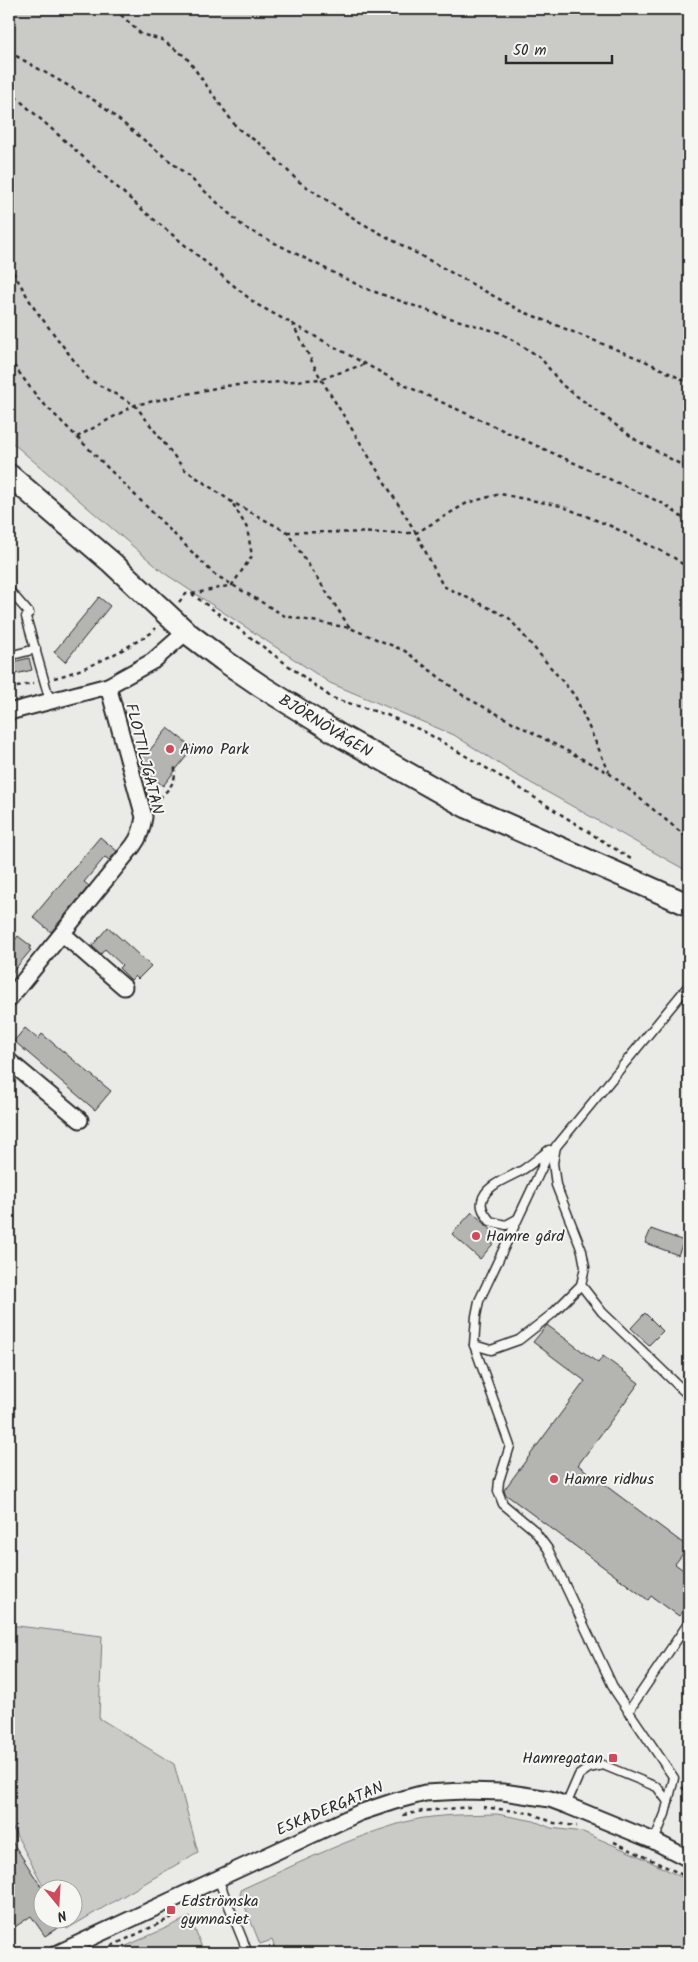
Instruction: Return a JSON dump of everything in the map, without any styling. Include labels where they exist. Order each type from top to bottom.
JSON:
[{"type":"main road","name":"BJÖRNÖVÄGEN","points":[[9,475],[112,562],[186,632],[261,686],[341,736],[432,789],[467,807],[689,905]]},
{"type":"street","name":"FLOTTILJGATAN","points":[[9,712],[108,686],[153,661],[186,632]]},
{"type":"street","name":"FLOTTILJGATAN","points":[[9,999],[138,839],[144,817],[108,686]]},
{"type":"street","points":[[63,934],[124,987]]},
{"type":"street","points":[[9,1061],[80,1120]]},
{"type":"street","name":"ESKADERGATAN","points":[[58,1953],[359,1813],[395,1800],[425,1793],[503,1792],[550,1799],[654,1841],[689,1859]]},
{"type":"lane","points":[[9,590],[28,615],[50,701]]},
{"type":"lane","points":[[9,656],[36,649]]},
{"type":"lane","points":[[654,1841],[668,1802],[674,1778],[628,1712],[607,1675],[548,1549],[534,1530],[501,1500],[498,1491],[499,1481],[510,1446],[474,1345],[479,1301],[546,1159],[689,985]]},
{"type":"lane","points":[[517,1219],[506,1225],[490,1221],[482,1209],[482,1200],[485,1194],[496,1184],[524,1169],[557,1144]]},
{"type":"lane","points":[[474,1345],[492,1350],[519,1340],[552,1314],[581,1285],[585,1267],[582,1251],[556,1185],[554,1163],[557,1144]]},
{"type":"lane","points":[[581,1285],[602,1312],[689,1396]]},
{"type":"lane","points":[[628,1712],[689,1622]]},
{"type":"lane","points":[[566,1805],[579,1775],[588,1768],[603,1765],[656,1787],[668,1802]]},
{"type":"lane","points":[[218,1879],[248,1953]]},
{"type":"path","points":[[115,9],[141,34],[162,40],[186,56],[237,128],[263,146],[298,181],[358,221],[519,310],[645,361],[689,384]]},
{"type":"path","points":[[9,52],[97,102],[186,174],[245,228],[364,288],[440,315],[501,333],[540,357],[562,385],[636,440],[689,469]]},
{"type":"path","points":[[9,91],[145,212],[256,304],[402,384],[666,505],[689,523]]},
{"type":"path","points":[[9,265],[34,308],[88,379],[135,405],[184,469],[232,502],[287,532],[350,628]]},
{"type":"path","points":[[292,323],[321,379],[416,533],[443,586],[508,617],[575,696],[609,773]]},
{"type":"path","points":[[9,359],[38,398],[214,574],[285,616],[350,628],[405,651],[465,697],[609,773],[689,839]]},
{"type":"path","points":[[77,438],[135,405],[225,386],[321,379],[365,364]]},
{"type":"path","points":[[287,532],[416,533],[467,503],[500,494],[560,506],[604,524],[672,557],[689,569]]},
{"type":"path","points":[[192,594],[232,585],[252,556],[247,528],[232,502]]},
{"type":"path","points":[[144,817],[175,780],[177,773],[174,764]]},
{"type":"path","points":[[400,1816],[446,1808],[483,1807],[531,1813],[554,1823],[582,1827]]},
{"type":"path","points":[[608,1839],[689,1878]]},
{"type":"path","points":[[97,1953],[181,1913]]},
{"type":"shaded area","points":[[9,9],[689,9],[689,872],[515,774],[454,735],[330,683],[164,573],[9,440]]},
{"type":"shaded area","points":[[9,1625],[102,1636],[99,1718],[174,1764],[198,1852],[82,1920],[82,1880],[40,1880],[9,1821]]},
{"type":"shaded area","points":[[497,1814],[534,1821],[551,1828],[583,1832],[643,1858],[689,1881],[689,1953],[277,1953],[272,1940],[260,1944],[240,1894],[242,1889],[338,1846],[398,1824],[422,1818]]},
{"type":"shaded area","points":[[190,1917],[204,1953],[111,1953]]},
{"type":"building","points":[[99,597],[110,606],[65,662],[54,652]]},
{"type":"building","points":[[29,658],[32,670],[16,674],[13,662]]},
{"type":"building","points":[[168,728],[193,748],[163,786],[140,767],[139,763]]},
{"type":"building","points":[[100,837],[117,851],[109,860],[105,857],[84,882],[89,886],[51,932],[33,917]]},
{"type":"building","points":[[108,927],[151,966],[138,979],[135,976],[131,980],[119,968],[122,965],[105,949],[101,954],[92,946]]},
{"type":"building","points":[[18,936],[31,946],[29,949],[31,950],[9,976],[9,948]]},
{"type":"building","points":[[25,1028],[38,1039],[42,1034],[111,1091],[95,1110],[14,1041]]},
{"type":"building","name":"Hamre gård","points":[[472,1212],[499,1237],[480,1259],[452,1234]]},
{"type":"building","points":[[651,1229],[684,1241],[678,1255],[645,1243]]},
{"type":"building","points":[[645,1313],[663,1331],[649,1345],[631,1328]]},
{"type":"building","name":"Hamre ridhus","points":[[547,1325],[598,1363],[603,1356],[639,1383],[578,1465],[688,1547],[675,1564],[689,1574],[689,1601],[679,1616],[651,1596],[648,1600],[505,1494],[504,1490],[585,1381],[533,1342]]},
{"type":"building","points":[[9,1837],[37,1880],[32,1880],[32,1917],[31,1916],[9,1931]]},
{"type":"building","points":[[41,1930],[54,1930],[45,1936]]},
{"type":"place","name":"Aimo Park","points":[[170,749]]},
{"type":"place","name":"Hamre gård","points":[[476,1236]]},
{"type":"place","name":"Hamre ridhus","points":[[554,1479]]},
{"type":"place","name":"Hamregatan","points":[[613,1758]]},
{"type":"place","name":"Edströmska gymnasiet","points":[[171,1910]]}]
